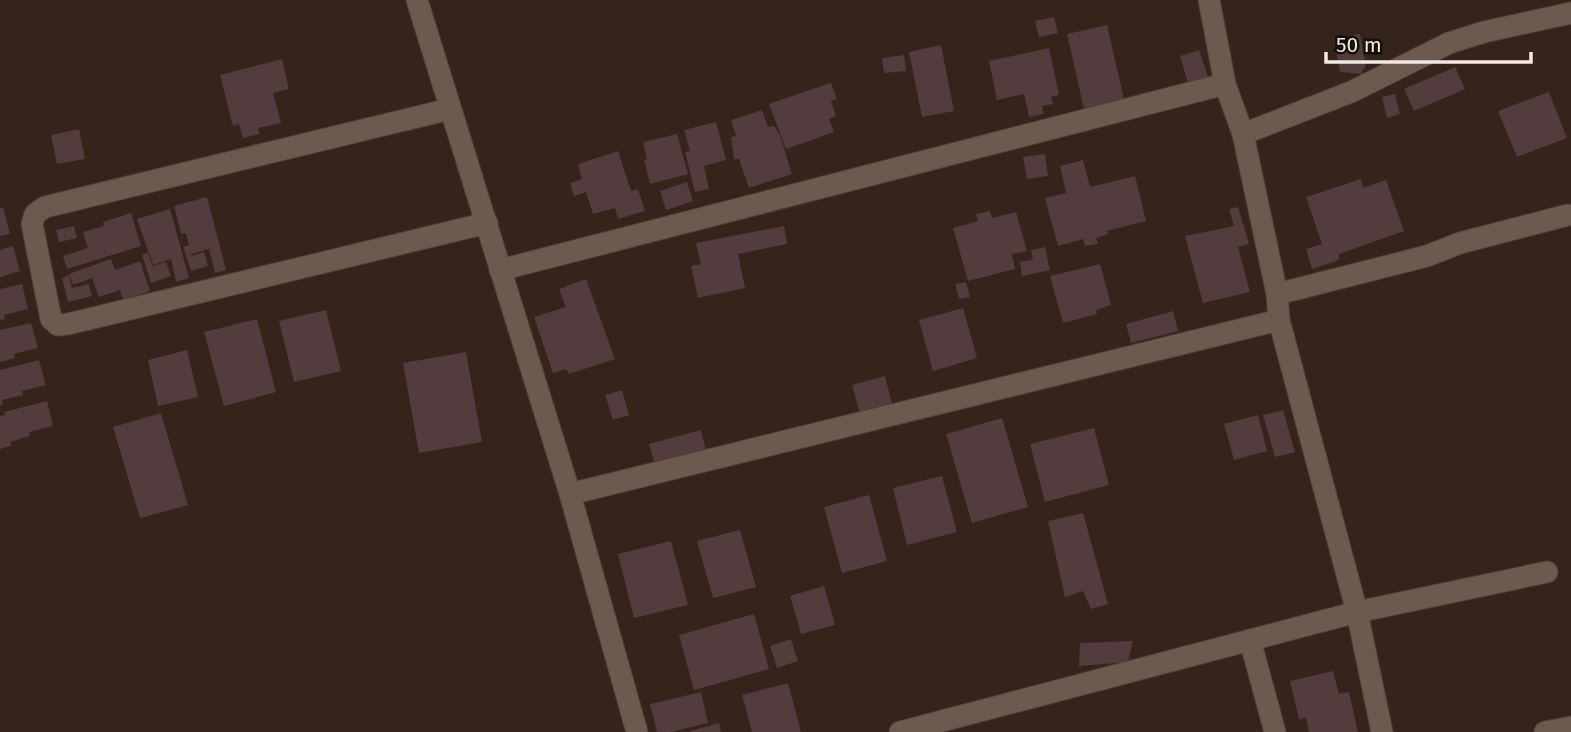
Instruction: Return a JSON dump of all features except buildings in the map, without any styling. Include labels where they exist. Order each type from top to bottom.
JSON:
[{"type":"street","points":[[417,0],[570,494],[637,732]]},
{"type":"street","points":[[1209,0],[1225,84],[1243,134],[1277,294],[1279,320],[1357,612],[1382,732]]},
{"type":"street","points":[[1243,134],[1350,92],[1449,43],[1484,32],[1571,13]]},
{"type":"street","points":[[500,270],[1225,84]]},
{"type":"street","points":[[450,108],[45,207],[35,215],[32,225],[51,319],[58,324],[68,324],[487,223]]},
{"type":"street","points":[[1277,294],[1427,256],[1460,243],[1568,215]]},
{"type":"street","points":[[570,494],[1279,320]]},
{"type":"street","points":[[901,732],[1357,612],[1547,572]]},
{"type":"street","points":[[1250,640],[1275,732]]},
{"type":"street","points":[[1545,732],[1571,727]]}]
